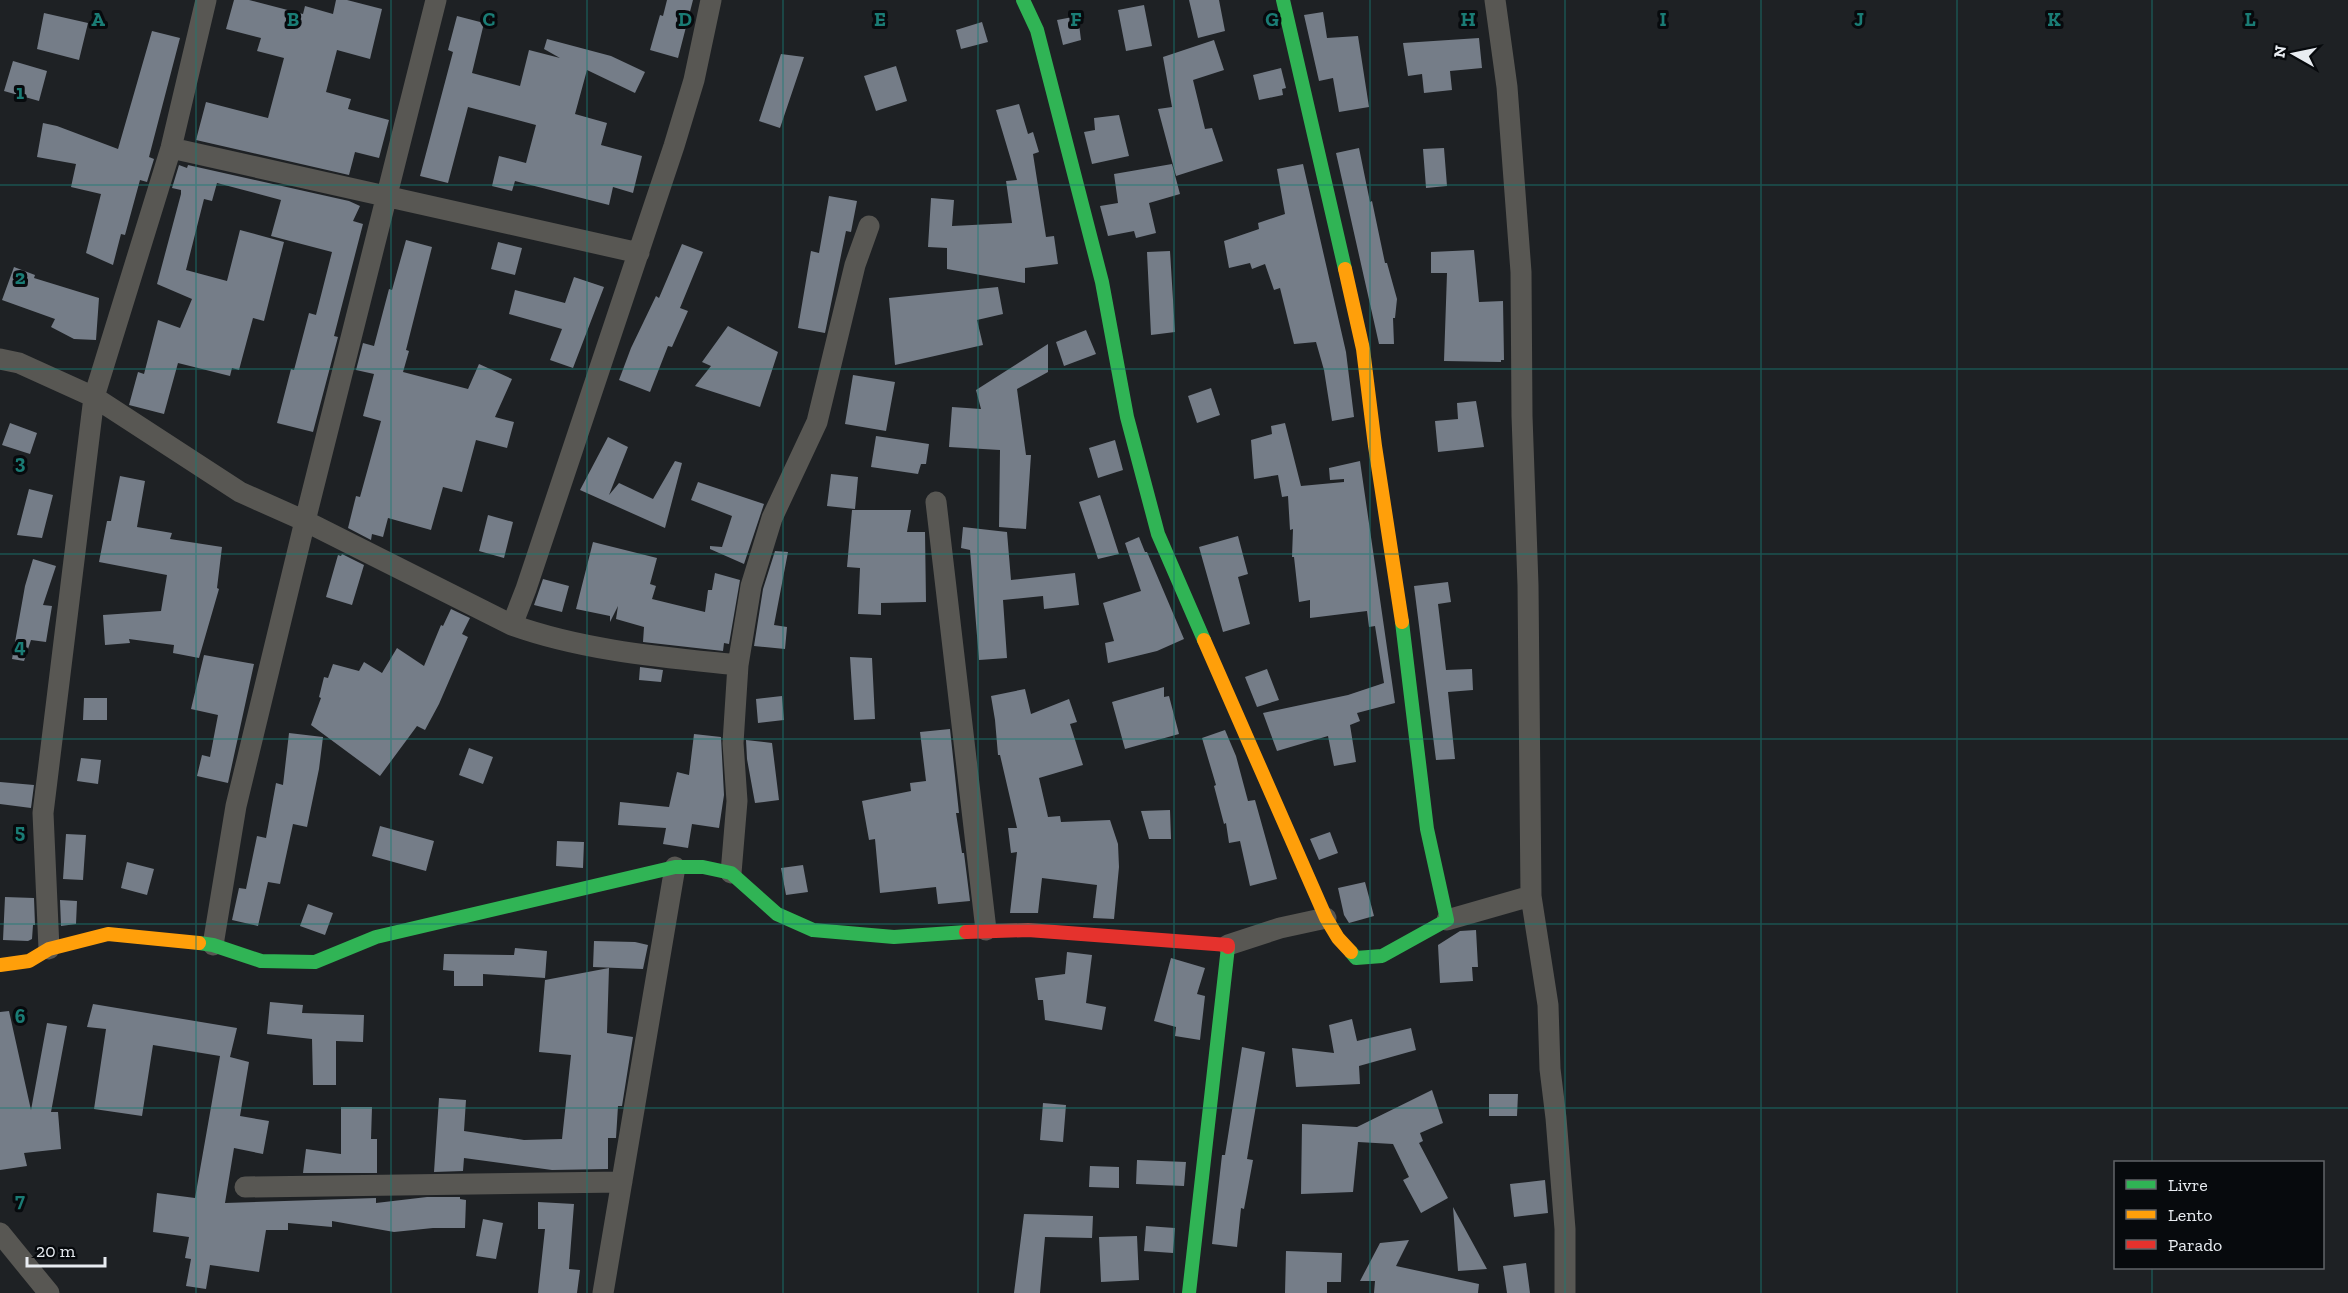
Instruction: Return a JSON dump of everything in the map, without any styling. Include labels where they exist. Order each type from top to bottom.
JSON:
[{"type":"street","points":[[48,949],[43,813],[94,397],[171,148],[206,0]]},
{"type":"street","points":[[213,945],[236,806],[436,0]]},
{"type":"street","points":[[512,625],[639,254],[694,80],[711,0]]},
{"type":"street","points":[[1023,0],[1037,30],[1099,270],[1127,417],[1158,534],[1326,918],[1338,938],[1356,958],[1382,956],[1447,920],[1531,896]]},
{"type":"street","points":[[1283,0],[1363,349],[1375,446],[1405,641],[1427,829],[1447,920]]},
{"type":"street","points":[[1496,0],[1512,142],[1521,272],[1522,416],[1528,585],[1531,896],[1548,1005],[1550,1069],[1565,1229],[1565,1293]]},
{"type":"street","points":[[171,148],[639,254]]},
{"type":"street","points":[[731,873],[737,801],[733,743],[738,665],[751,586],[771,518],[817,422],[855,265],[869,226]]},
{"type":"street","points":[[0,359],[19,363],[94,397],[240,492],[305,521],[512,625],[547,638],[628,653],[738,665]]},
{"type":"street","points":[[936,502],[986,930]]},
{"type":"street","points":[[0,966],[29,961],[48,949],[108,934],[213,945],[261,961],[315,962],[376,938],[675,867],[703,867],[731,873],[777,914],[813,930],[894,937],[986,930],[1028,930],[1228,945],[1280,928],[1326,918]]},
{"type":"street","points":[[603,1293],[675,867]]},
{"type":"street","points":[[1189,1293],[1228,945]]},
{"type":"street","points":[[245,1187],[622,1182]]},
{"type":"street","points":[[0,1233],[49,1293]]},
{"type":"building","points":[[234,0],[249,0],[303,14],[305,6],[333,14],[336,0],[347,0],[382,9],[370,59],[337,50],[326,92],[351,99],[348,109],[389,120],[379,158],[355,152],[349,175],[196,140],[206,102],[268,118],[284,58],[257,51],[261,38],[226,29]]},
{"type":"building","points":[[667,0],[693,0],[678,58],[650,50]]},
{"type":"building","points":[[1189,0],[1219,0],[1225,31],[1198,38]]},
{"type":"building","points":[[1144,5],[1152,46],[1126,51],[1118,10]]},
{"type":"building","points":[[1323,12],[1327,38],[1358,36],[1369,107],[1339,112],[1333,78],[1319,81],[1304,15]]},
{"type":"building","points":[[44,13],[88,23],[79,60],[37,49]]},
{"type":"building","points":[[457,16],[484,23],[472,73],[520,86],[529,50],[560,58],[544,49],[547,39],[611,56],[645,72],[635,93],[587,70],[575,114],[607,123],[601,145],[642,156],[633,193],[613,187],[609,205],[515,181],[512,191],[492,186],[499,156],[526,163],[536,125],[468,107],[448,183],[420,176],[453,52],[448,50]]},
{"type":"building","points":[[1078,16],[1081,40],[1063,45],[1057,20]]},
{"type":"building","points":[[982,22],[988,42],[961,49],[956,30]]},
{"type":"building","points":[[152,31],[180,38],[149,157],[154,159],[147,182],[140,180],[125,235],[121,234],[113,265],[86,253],[101,194],[71,187],[76,164],[37,157],[43,123],[118,149]]},
{"type":"building","points":[[1479,38],[1482,68],[1450,71],[1452,90],[1424,93],[1422,74],[1408,76],[1403,43]]},
{"type":"building","points":[[1214,40],[1224,70],[1193,80],[1205,129],[1212,128],[1223,161],[1176,176],[1158,109],[1172,107],[1163,57]]},
{"type":"building","points":[[781,54],[804,57],[780,128],[759,121]]},
{"type":"building","points":[[13,61],[47,71],[39,101],[4,91]]},
{"type":"building","points":[[896,66],[907,101],[876,111],[864,76]]},
{"type":"building","points":[[1281,68],[1286,88],[1282,89],[1283,95],[1259,100],[1253,75]]},
{"type":"building","points":[[1019,104],[1028,134],[1033,132],[1039,152],[1033,154],[1046,237],[1054,236],[1058,264],[1025,268],[1025,283],[947,269],[947,248],[928,247],[931,198],[954,200],[952,226],[1012,223],[1006,181],[1017,180],[996,110]]},
{"type":"building","points":[[1119,115],[1129,156],[1092,164],[1084,132],[1095,130],[1094,118]]},
{"type":"building","points":[[1359,148],[1385,263],[1387,263],[1397,299],[1395,318],[1393,318],[1394,344],[1379,344],[1336,153]]},
{"type":"building","points":[[1444,148],[1447,186],[1426,188],[1423,149]]},
{"type":"building","points":[[1172,164],[1180,194],[1149,203],[1156,233],[1136,238],[1134,231],[1108,236],[1100,206],[1118,203],[1114,174]]},
{"type":"building","points":[[1303,164],[1346,352],[1354,417],[1332,421],[1324,370],[1316,342],[1294,344],[1280,288],[1274,290],[1265,264],[1252,269],[1250,263],[1229,268],[1224,241],[1259,229],[1258,223],[1285,214],[1277,169]]},
{"type":"building","points":[[179,165],[187,168],[188,165],[349,201],[360,206],[353,221],[363,224],[334,336],[338,337],[313,432],[277,423],[309,313],[316,315],[332,252],[271,236],[281,200],[217,183],[212,201],[204,199],[186,270],[227,281],[240,230],[284,242],[264,321],[253,318],[239,370],[232,368],[230,376],[178,363],[164,414],[129,405],[138,372],[144,374],[158,320],[180,328],[192,299],[157,284],[181,194],[181,190],[172,188]]},
{"type":"building","points":[[829,196],[857,201],[851,232],[846,231],[825,333],[798,328],[811,251],[819,253]]},
{"type":"building","points":[[406,240],[432,247],[406,350],[409,351],[403,372],[468,389],[479,364],[512,379],[495,417],[514,422],[507,448],[476,440],[462,492],[443,487],[431,530],[388,518],[383,537],[372,534],[371,540],[348,528],[356,496],[360,497],[381,421],[363,416],[374,374],[356,370],[363,343],[374,346],[389,289],[392,290]]},
{"type":"building","points":[[498,242],[522,248],[515,275],[491,269]]},
{"type":"building","points":[[682,244],[703,252],[680,308],[688,311],[672,347],[668,346],[650,392],[619,380],[631,348],[656,296],[659,298]]},
{"type":"building","points":[[1474,250],[1479,302],[1503,301],[1504,360],[1501,362],[1444,361],[1447,273],[1431,273],[1431,252]]},
{"type":"building","points":[[1170,251],[1175,332],[1151,335],[1147,252]]},
{"type":"building","points":[[14,267],[35,275],[34,278],[99,298],[96,340],[74,339],[51,327],[55,319],[2,300]]},
{"type":"building","points":[[574,277],[604,287],[573,368],[550,360],[562,329],[509,314],[515,290],[565,303]]},
{"type":"building","points":[[998,287],[1003,314],[977,320],[983,345],[895,365],[889,298]]},
{"type":"building","points":[[728,326],[778,352],[760,407],[695,386],[711,366],[702,362]]},
{"type":"building","points":[[1086,330],[1096,354],[1064,366],[1056,342]]},
{"type":"building","points":[[1048,344],[1048,372],[1017,389],[1026,455],[1031,455],[1026,529],[999,527],[1000,450],[949,447],[952,407],[981,409],[976,390]]},
{"type":"building","points":[[853,375],[895,382],[886,431],[845,424]]},
{"type":"building","points":[[1211,388],[1220,415],[1197,423],[1188,396]]},
{"type":"building","points":[[1476,401],[1484,447],[1438,452],[1435,421],[1458,419],[1457,403]]},
{"type":"building","points":[[10,423],[37,433],[30,454],[2,445]]},
{"type":"building","points":[[1285,423],[1301,486],[1344,482],[1344,479],[1330,480],[1329,468],[1360,461],[1395,703],[1357,713],[1360,721],[1350,725],[1356,762],[1334,766],[1328,736],[1277,751],[1263,713],[1348,695],[1384,683],[1375,626],[1369,627],[1367,611],[1310,618],[1310,600],[1299,602],[1294,557],[1292,557],[1293,529],[1290,530],[1288,496],[1282,497],[1278,475],[1254,479],[1251,440],[1272,434],[1271,426]]},
{"type":"building","points":[[876,436],[929,444],[926,464],[921,464],[918,474],[871,467]]},
{"type":"building","points":[[608,437],[628,447],[609,495],[619,483],[653,499],[675,461],[682,463],[665,528],[580,490]]},
{"type":"building","points":[[1115,440],[1123,470],[1098,478],[1089,448]]},
{"type":"building","points":[[831,474],[858,477],[855,509],[827,506]]},
{"type":"building","points":[[120,476],[145,481],[137,527],[172,533],[170,539],[222,547],[217,588],[219,589],[199,658],[173,653],[174,645],[129,639],[130,643],[105,645],[103,615],[161,611],[167,575],[99,562],[107,521],[111,521]]},
{"type":"building","points":[[698,482],[764,504],[744,564],[710,549],[710,546],[722,547],[732,516],[691,500]]},
{"type":"building","points":[[29,489],[53,495],[42,538],[17,535]]},
{"type":"building","points":[[1100,495],[1119,554],[1098,559],[1079,502]]},
{"type":"building","points":[[852,510],[911,510],[907,532],[925,532],[926,602],[881,603],[881,615],[858,614],[860,568],[847,567]]},
{"type":"building","points":[[488,515],[513,522],[504,558],[479,551]]},
{"type":"building","points":[[963,527],[1007,532],[1011,580],[1075,573],[1079,605],[1044,609],[1043,596],[1003,600],[1007,658],[979,660],[970,550],[961,548]]},
{"type":"building","points":[[1238,536],[1248,574],[1238,577],[1250,624],[1223,632],[1199,547]]},
{"type":"building","points":[[1139,537],[1184,639],[1157,651],[1108,663],[1105,643],[1114,641],[1103,603],[1141,591],[1125,543]]},
{"type":"building","points":[[593,542],[657,558],[650,584],[656,586],[652,599],[705,612],[708,590],[712,590],[715,573],[740,580],[729,644],[724,643],[723,651],[643,642],[644,627],[616,619],[618,606],[610,622],[610,616],[576,609]]},
{"type":"building","points":[[775,551],[788,552],[774,625],[787,627],[785,649],[754,646],[763,589]]},
{"type":"building","points":[[342,554],[364,565],[352,605],[326,597],[338,555]]},
{"type":"building","points":[[33,559],[56,566],[43,605],[52,606],[46,642],[31,640],[24,661],[12,659],[25,586]]},
{"type":"building","points":[[543,579],[569,586],[562,612],[534,605]]},
{"type":"building","points":[[1448,582],[1451,602],[1438,604],[1446,670],[1472,669],[1473,690],[1448,692],[1455,759],[1436,760],[1414,586]]},
{"type":"building","points":[[451,609],[470,618],[462,634],[468,637],[425,730],[417,726],[380,776],[311,725],[321,698],[319,697],[324,677],[328,678],[333,664],[359,671],[364,662],[382,673],[397,648],[424,666],[441,625],[443,626]]},
{"type":"building","points":[[204,655],[254,664],[228,783],[197,776],[202,755],[210,757],[218,715],[191,709]]},
{"type":"building","points":[[850,657],[872,658],[875,719],[854,720]]},
{"type":"building","points":[[640,667],[663,670],[661,682],[639,680]]},
{"type":"building","points":[[1267,669],[1279,700],[1257,707],[1245,677]]},
{"type":"building","points":[[1164,687],[1164,697],[1169,696],[1179,734],[1125,749],[1112,702]]},
{"type":"building","points":[[1025,689],[1031,714],[1069,699],[1077,722],[1070,724],[1083,765],[1039,778],[1048,817],[1060,816],[1061,822],[1110,820],[1118,844],[1119,867],[1114,919],[1093,918],[1097,885],[1042,878],[1038,913],[1010,913],[1017,852],[1011,853],[1008,828],[1017,828],[1000,755],[998,755],[991,696]]},
{"type":"building","points":[[782,696],[784,720],[758,723],[756,699]]},
{"type":"building","points":[[84,698],[107,698],[107,720],[83,720]]},
{"type":"building","points":[[950,729],[959,813],[956,813],[970,901],[938,904],[936,887],[880,893],[875,839],[869,840],[862,801],[911,791],[910,783],[926,781],[920,732]]},
{"type":"building","points":[[1225,730],[1236,756],[1248,801],[1255,800],[1277,879],[1250,886],[1240,841],[1229,843],[1226,823],[1224,824],[1214,786],[1216,785],[1202,738]]},
{"type":"building","points":[[289,733],[323,737],[307,827],[293,824],[280,884],[268,882],[258,926],[232,920],[239,888],[246,889],[257,836],[266,838],[276,783],[283,785]]},
{"type":"building","points":[[694,734],[721,737],[724,795],[719,828],[692,824],[688,848],[663,844],[666,828],[618,825],[620,802],[669,807],[677,772],[689,775]]},
{"type":"building","points":[[746,740],[772,743],[779,800],[755,803]]},
{"type":"building","points":[[469,748],[493,757],[483,784],[459,775]]},
{"type":"building","points":[[81,758],[101,760],[98,784],[77,781]]},
{"type":"building","points":[[0,782],[34,785],[31,808],[0,804]]},
{"type":"building","points":[[1170,810],[1171,839],[1149,839],[1141,811]]},
{"type":"building","points":[[380,826],[434,841],[426,871],[372,856]]},
{"type":"building","points":[[1330,832],[1338,853],[1319,860],[1310,839]]},
{"type":"building","points":[[66,834],[86,835],[83,880],[63,879]]},
{"type":"building","points":[[557,841],[584,842],[583,868],[556,866]]},
{"type":"building","points":[[127,862],[154,869],[147,895],[121,888]]},
{"type":"building","points":[[803,865],[808,892],[786,895],[781,868]]},
{"type":"building","points":[[1365,882],[1374,916],[1349,923],[1344,915],[1338,888]]},
{"type":"building","points":[[5,897],[34,898],[35,925],[33,925],[32,939],[28,941],[3,940]]},
{"type":"building","points":[[60,900],[77,901],[76,924],[61,926]]},
{"type":"building","points":[[308,904],[333,913],[325,935],[300,926]]},
{"type":"building","points":[[1476,930],[1478,967],[1472,967],[1473,981],[1440,983],[1438,945],[1460,931]]},
{"type":"building","points":[[594,941],[635,942],[648,945],[643,969],[593,967]]},
{"type":"building","points":[[515,948],[547,951],[545,978],[483,974],[483,986],[454,986],[454,971],[443,970],[444,954],[514,955]]},
{"type":"building","points":[[1067,952],[1092,955],[1086,1003],[1106,1007],[1102,1030],[1045,1020],[1043,1000],[1038,1000],[1035,978],[1065,974]]},
{"type":"building","points":[[1171,958],[1205,968],[1197,994],[1205,996],[1200,1040],[1175,1036],[1176,1027],[1154,1021]]},
{"type":"building","points":[[609,968],[607,1033],[633,1037],[622,1106],[618,1106],[616,1138],[608,1138],[608,1169],[552,1170],[464,1158],[463,1171],[434,1172],[439,1098],[466,1100],[464,1131],[524,1140],[562,1139],[571,1055],[539,1052],[545,980]]},
{"type":"building","points":[[270,1002],[303,1005],[302,1013],[364,1015],[363,1042],[336,1041],[336,1085],[313,1085],[312,1039],[267,1034]]},
{"type":"building","points":[[93,1004],[237,1028],[230,1057],[249,1062],[240,1116],[269,1121],[263,1154],[234,1148],[225,1203],[376,1198],[376,1203],[427,1197],[460,1197],[466,1200],[465,1228],[394,1232],[332,1221],[332,1227],[288,1223],[288,1230],[266,1230],[259,1272],[210,1265],[206,1289],[186,1286],[191,1259],[185,1258],[189,1237],[153,1232],[157,1193],[195,1198],[220,1056],[153,1045],[142,1116],[94,1109],[106,1029],[87,1027]]},
{"type":"building","points":[[9,1011],[31,1110],[47,1023],[67,1026],[51,1112],[58,1112],[61,1149],[24,1153],[27,1166],[0,1170],[0,1012]]},
{"type":"building","points":[[1352,1019],[1357,1041],[1411,1028],[1416,1050],[1359,1066],[1360,1084],[1296,1087],[1292,1048],[1334,1053],[1329,1025]]},
{"type":"building","points":[[1242,1047],[1265,1052],[1247,1159],[1253,1160],[1244,1209],[1241,1208],[1237,1247],[1212,1244],[1222,1155],[1225,1155]]},
{"type":"building","points":[[1432,1090],[1443,1123],[1420,1133],[1423,1141],[1419,1143],[1448,1198],[1421,1213],[1403,1180],[1409,1177],[1393,1144],[1358,1142],[1353,1192],[1301,1194],[1302,1124],[1357,1127]]},
{"type":"building","points":[[1489,1094],[1518,1094],[1517,1116],[1489,1116]]},
{"type":"building","points":[[1043,1103],[1066,1105],[1063,1142],[1040,1140]]},
{"type":"building","points":[[341,1107],[372,1107],[371,1139],[377,1139],[377,1173],[303,1173],[306,1149],[341,1154]]},
{"type":"building","points":[[1137,1160],[1186,1162],[1184,1186],[1136,1184]]},
{"type":"building","points":[[1090,1166],[1119,1167],[1119,1188],[1089,1187]]},
{"type":"building","points":[[1545,1180],[1548,1213],[1514,1217],[1510,1184]]},
{"type":"building","points":[[538,1202],[574,1204],[569,1269],[580,1270],[577,1293],[538,1293],[545,1229],[538,1229]]},
{"type":"building","points":[[1453,1207],[1487,1269],[1458,1271]]},
{"type":"building","points":[[1024,1214],[1093,1216],[1092,1238],[1045,1237],[1040,1293],[1014,1293]]},
{"type":"building","points":[[483,1219],[503,1223],[496,1259],[476,1256]]},
{"type":"building","points":[[1146,1226],[1175,1228],[1173,1253],[1144,1251]]},
{"type":"building","points":[[1137,1236],[1139,1280],[1101,1282],[1099,1237]]},
{"type":"building","points":[[1409,1240],[1396,1266],[1479,1284],[1478,1293],[1374,1293],[1375,1281],[1360,1281],[1380,1243]]},
{"type":"building","points":[[1286,1251],[1342,1253],[1341,1282],[1327,1282],[1327,1293],[1285,1293]]},
{"type":"building","points":[[1526,1263],[1530,1293],[1507,1293],[1503,1266]]},
{"type":"traffic: fast","points":[[1023,0],[1037,30],[1102,282],[1127,417],[1158,534],[1204,640]]},
{"type":"traffic: fast","points":[[1283,0],[1345,269]]},
{"type":"traffic: fast","points":[[1351,952],[1356,958],[1382,956],[1447,920],[1427,829],[1402,622]]},
{"type":"traffic: fast","points":[[199,943],[213,945],[261,961],[315,962],[376,937],[675,867],[703,867],[731,873],[777,914],[813,930],[894,937],[966,932]]},
{"type":"traffic: fast","points":[[1189,1293],[1228,947]]},
{"type":"traffic: slow","points":[[1345,269],[1363,349],[1375,446],[1402,622]]},
{"type":"traffic: slow","points":[[1204,640],[1326,918],[1338,938],[1351,952]]},
{"type":"traffic: slow","points":[[0,965],[29,961],[49,949],[108,934],[199,943]]},
{"type":"traffic: jam","points":[[966,932],[1028,930],[1228,945],[1228,947]]}]
